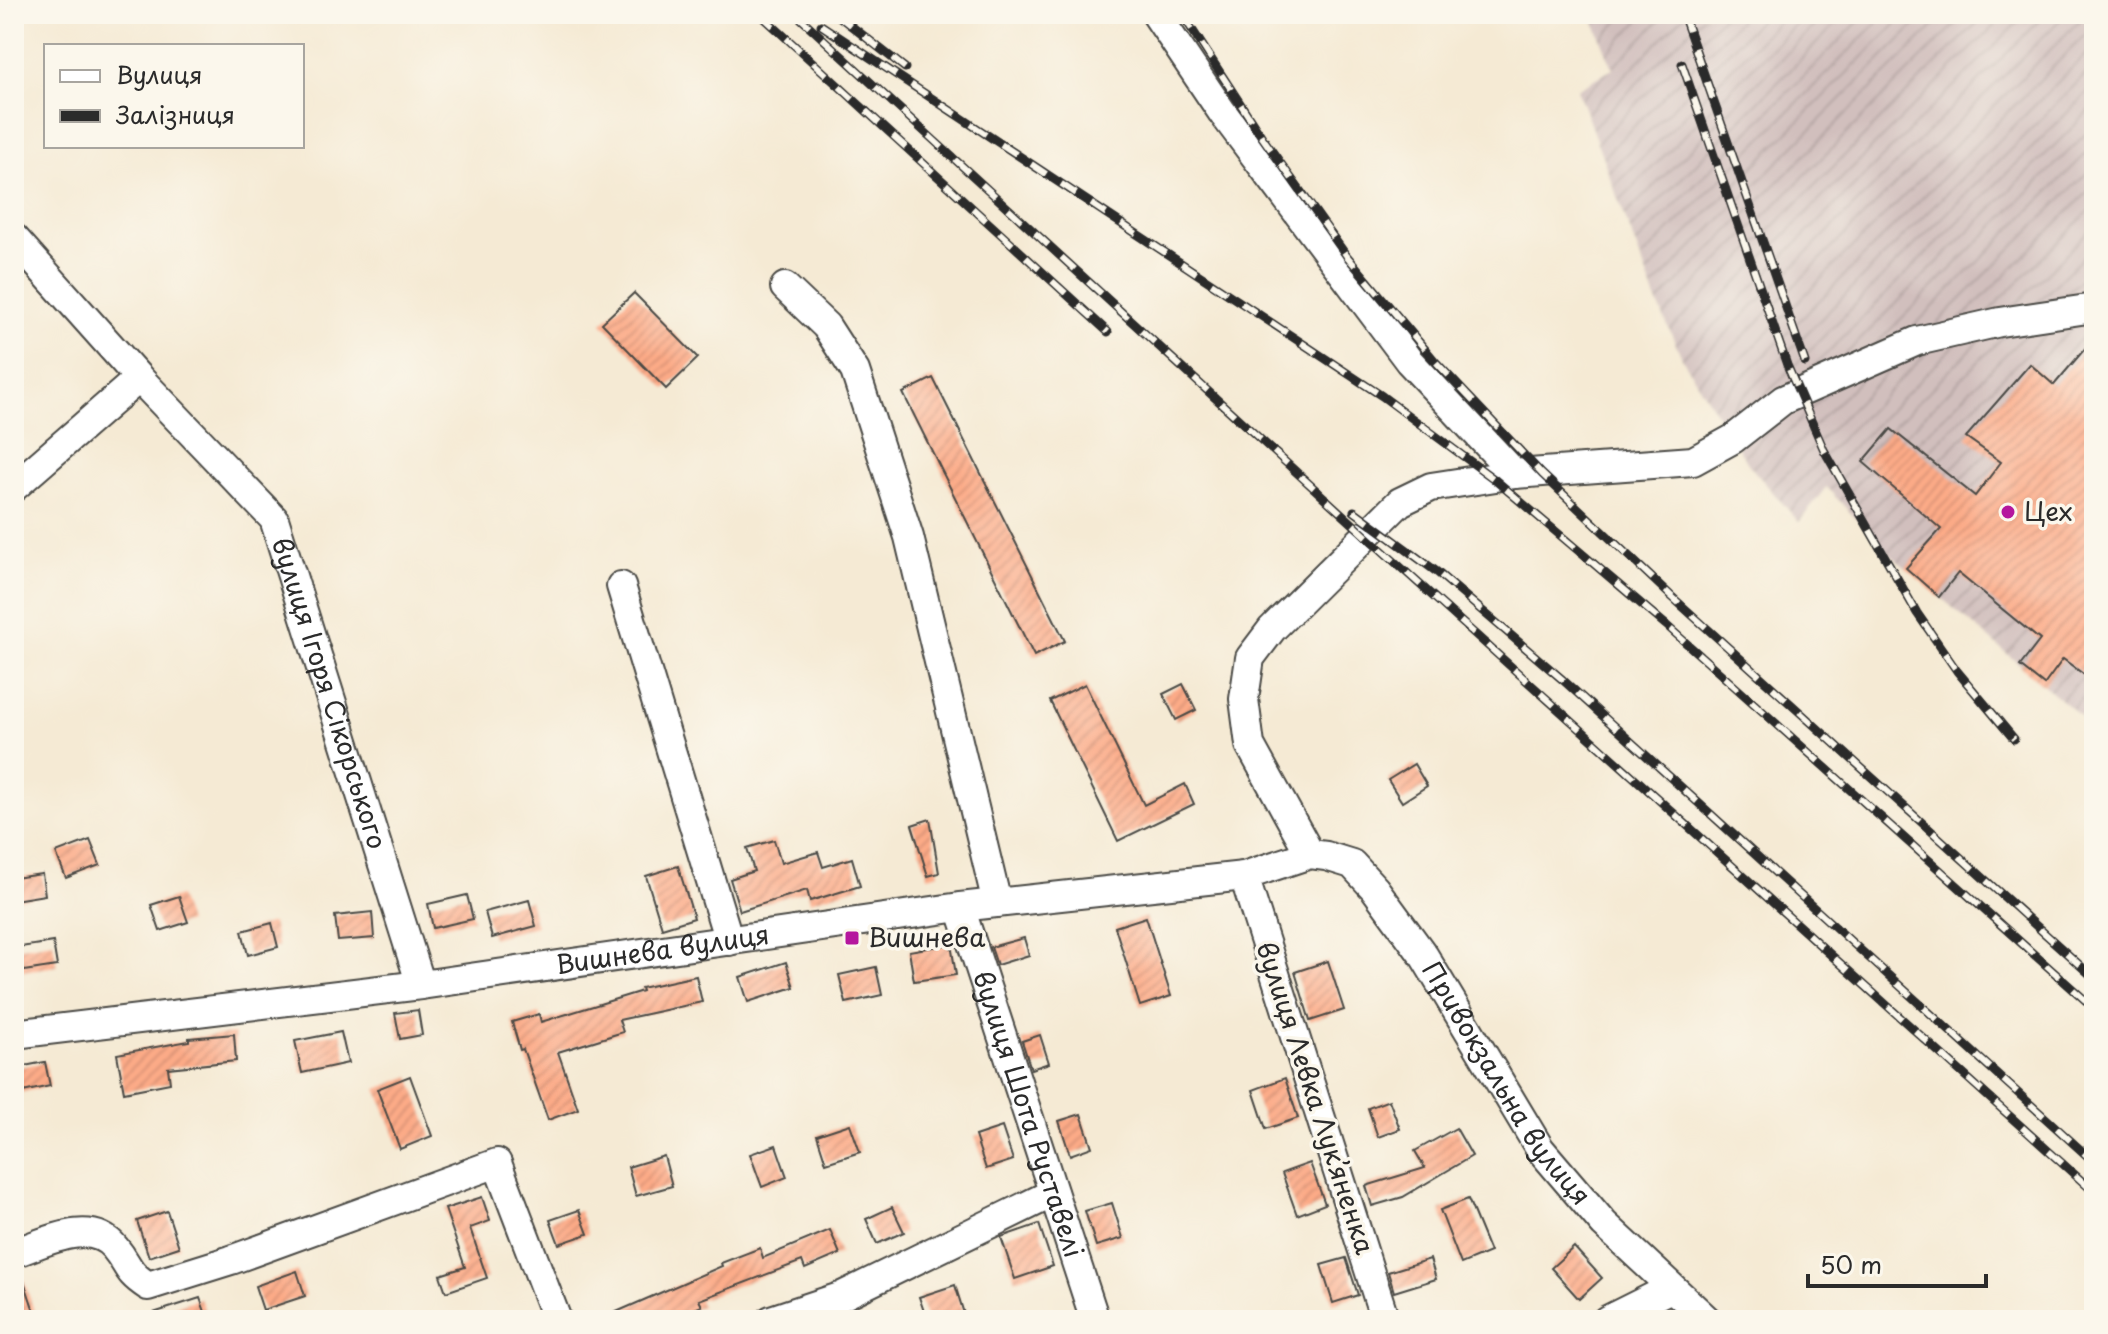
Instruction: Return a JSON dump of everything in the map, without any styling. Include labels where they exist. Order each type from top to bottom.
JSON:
[{"type":"street","points":[[1156,14],[1222,112],[1409,361],[1515,474]]},
{"type":"street","name":"вулиця Ігоря Сікорського","points":[[14,238],[139,378],[274,519],[421,985]]},
{"type":"street","points":[[785,287],[826,326],[855,371],[909,537],[997,903]]},
{"type":"street","points":[[1310,854],[1250,745],[1244,699],[1250,658],[1283,617],[1400,502],[1431,487],[1515,474],[1693,461],[1733,439],[1783,400],[1917,341],[2015,319],[2094,308]]},
{"type":"street","points":[[14,487],[139,378]]},
{"type":"street","points":[[621,586],[729,941]]},
{"type":"street","name":"Вишнева вулиця","points":[[14,1034],[421,985],[960,907],[1244,876],[1310,854]]},
{"type":"street","name":"Привокзальна вулиця","points":[[1310,854],[1352,864],[1375,889],[1424,956],[1540,1149],[1604,1224],[1707,1320]]},
{"type":"street","name":"вулиця Левка Лукʼяненка","points":[[1244,876],[1385,1320]]},
{"type":"street","name":"вулиця Шота Руставелі","points":[[960,907],[1095,1320]]},
{"type":"street","points":[[14,1253],[80,1232],[103,1235],[116,1248],[132,1275],[148,1286],[231,1260],[497,1163],[557,1320]]},
{"type":"street","points":[[771,1320],[840,1297],[1053,1193]]},
{"type":"street","points":[[1607,1320],[1671,1288]]},
{"type":"shaded area","points":[[1591,14],[2094,14],[2094,728],[1891,555],[1826,487],[1799,522],[1749,465],[1683,360],[1655,297],[1577,89],[1613,69]]},
{"type":"building","points":[[634,293],[698,358],[666,389],[602,323]]},
{"type":"building","name":"Цех","points":[[2094,338],[2094,682],[2063,659],[2044,685],[2020,666],[2040,640],[1958,573],[1939,597],[1906,568],[1941,529],[1863,462],[1891,429],[1975,496],[2001,462],[1966,437],[2030,364],[2054,385]]},
{"type":"building","points":[[933,378],[1065,641],[1034,656],[903,393]]},
{"type":"building","points":[[1085,684],[1144,805],[1185,784],[1194,804],[1118,841],[1050,701]]},
{"type":"building","points":[[1183,684],[1196,710],[1176,720],[1163,694]]},
{"type":"building","points":[[1414,764],[1427,786],[1402,802],[1388,780]]},
{"type":"building","points":[[930,819],[939,873],[928,876],[912,825]]},
{"type":"building","points":[[90,840],[100,865],[66,878],[56,853]]},
{"type":"building","points":[[774,840],[781,863],[818,852],[823,867],[852,858],[860,886],[810,901],[807,890],[740,911],[730,879],[754,871],[747,848]]},
{"type":"building","points":[[678,866],[694,918],[662,928],[646,876]]},
{"type":"building","points":[[42,874],[45,895],[14,900],[14,878]]},
{"type":"building","points":[[467,895],[473,919],[433,928],[428,904]]},
{"type":"building","points":[[179,896],[188,922],[160,931],[151,905]]},
{"type":"building","points":[[529,900],[536,926],[492,938],[485,912]]},
{"type":"building","points":[[372,912],[374,938],[338,941],[335,916]]},
{"type":"building","points":[[1146,917],[1171,996],[1140,1006],[1115,927]]},
{"type":"building","points":[[272,923],[278,947],[248,955],[242,931]]},
{"type":"building","points":[[1024,938],[1029,955],[997,965],[991,947]]},
{"type":"building","points":[[53,942],[57,966],[17,972],[14,948]]},
{"type":"building","points":[[951,944],[956,975],[914,981],[909,951]]},
{"type":"building","points":[[1328,961],[1344,1010],[1310,1021],[1295,972]]},
{"type":"building","points":[[786,962],[794,987],[748,1002],[740,977]]},
{"type":"building","points":[[876,967],[882,995],[846,1003],[839,975]]},
{"type":"building","points":[[696,976],[702,1002],[619,1020],[623,1032],[558,1052],[578,1109],[548,1120],[512,1022],[539,1014],[541,1022],[642,991],[641,988]]},
{"type":"building","points":[[418,1010],[422,1035],[400,1039],[395,1013]]},
{"type":"building","points":[[341,1032],[348,1063],[302,1073],[295,1041]]},
{"type":"building","points":[[234,1034],[236,1061],[168,1068],[170,1083],[124,1092],[117,1054],[189,1041],[189,1038]]},
{"type":"building","points":[[1040,1035],[1049,1063],[1031,1069],[1022,1041]]},
{"type":"building","points":[[45,1062],[50,1086],[14,1094],[14,1068]]},
{"type":"building","points":[[410,1076],[432,1136],[400,1149],[377,1089]]},
{"type":"building","points":[[1285,1078],[1298,1118],[1266,1129],[1253,1090]]},
{"type":"building","points":[[1389,1100],[1400,1129],[1378,1137],[1368,1108]]},
{"type":"building","points":[[1081,1114],[1092,1147],[1070,1155],[1059,1121]]},
{"type":"building","points":[[850,1124],[860,1152],[826,1163],[817,1135]]},
{"type":"building","points":[[1002,1127],[1013,1160],[986,1169],[975,1136]]},
{"type":"building","points":[[1456,1128],[1472,1156],[1403,1197],[1372,1206],[1366,1186],[1425,1168],[1415,1151]]},
{"type":"building","points":[[776,1145],[787,1177],[762,1187],[750,1154]]},
{"type":"building","points":[[664,1156],[672,1186],[636,1196],[628,1167]]},
{"type":"building","points":[[1310,1163],[1325,1204],[1297,1215],[1282,1173]]},
{"type":"building","points":[[482,1197],[490,1221],[470,1228],[487,1278],[446,1292],[440,1275],[465,1267],[445,1209]]},
{"type":"building","points":[[1468,1199],[1490,1252],[1461,1264],[1440,1210]]},
{"type":"building","points":[[1112,1203],[1123,1238],[1096,1246],[1085,1211]]},
{"type":"building","points":[[892,1207],[904,1232],[877,1244],[866,1219]]},
{"type":"building","points":[[579,1210],[588,1234],[559,1244],[550,1220]]},
{"type":"building","points":[[167,1211],[179,1247],[149,1257],[137,1221]]},
{"type":"building","points":[[1039,1224],[1053,1266],[1015,1279],[1001,1237]]},
{"type":"building","points":[[830,1230],[840,1254],[805,1269],[802,1261],[699,1300],[702,1306],[667,1320],[598,1320],[722,1266],[721,1263],[760,1248],[763,1258]]},
{"type":"building","points":[[1574,1247],[1602,1278],[1579,1299],[1551,1268]]},
{"type":"building","points":[[1346,1258],[1358,1295],[1333,1303],[1321,1265]]},
{"type":"building","points":[[1430,1259],[1436,1279],[1394,1292],[1388,1272]]},
{"type":"building","points":[[20,1269],[37,1320],[14,1320],[14,1270]]},
{"type":"building","points":[[297,1271],[305,1296],[263,1310],[255,1286]]},
{"type":"building","points":[[955,1285],[966,1320],[927,1320],[919,1297]]},
{"type":"building","points":[[200,1298],[208,1320],[145,1320],[144,1316]]},
{"type":"railway","points":[[760,14],[1108,332]]},
{"type":"railway","points":[[796,14],[1365,535],[2094,1192]]},
{"type":"railway","points":[[836,14],[905,68]]},
{"type":"railway","points":[[1182,14],[1262,137],[1346,255],[1434,360],[1542,474],[1670,595],[2094,978]]},
{"type":"railway","points":[[1683,14],[1805,362]]},
{"type":"railway","points":[[821,25],[1382,396],[1494,479],[1666,625],[2094,1008]]},
{"type":"railway","points":[[1682,64],[1787,365],[1824,450],[1917,613],[1957,671],[2014,739]]},
{"type":"railway","points":[[1354,511],[1437,572],[1563,680],[2094,1162]]},
{"type":"place","name":"Цех","points":[[2008,512]]},
{"type":"place","name":"Вишнева","points":[[852,938]]}]
